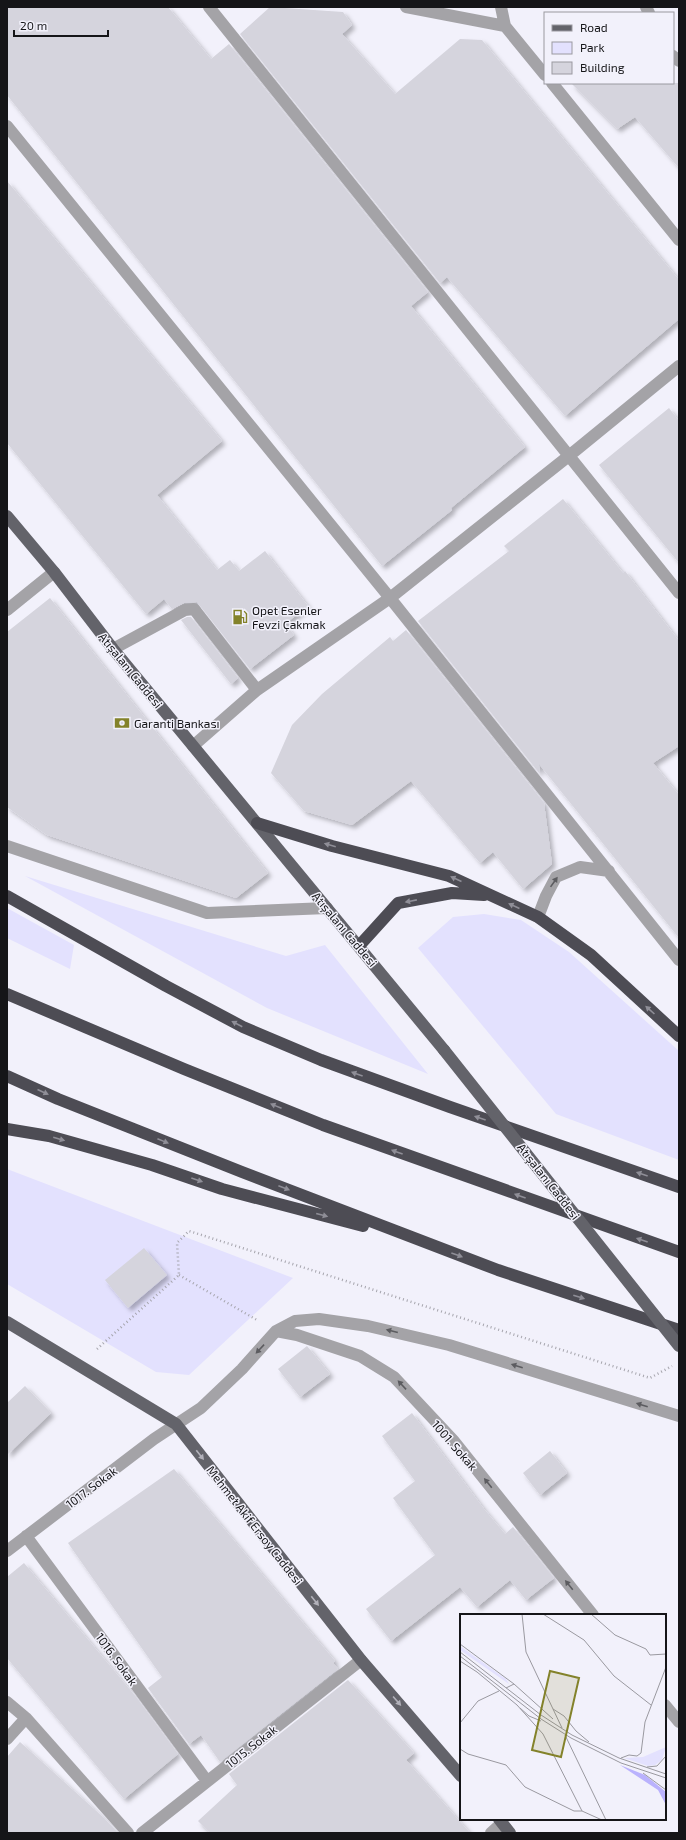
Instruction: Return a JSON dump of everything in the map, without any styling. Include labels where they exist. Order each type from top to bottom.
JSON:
[{"type":"highway","points":[[257,823],[332,846],[449,876],[538,917],[591,956],[679,1036]]},
{"type":"highway","points":[[359,946],[398,903],[452,893],[491,895]]},
{"type":"highway","points":[[7,896],[166,986],[243,1027],[335,1066],[679,1187]]},
{"type":"highway","points":[[7,994],[184,1069],[323,1125],[679,1252]]},
{"type":"highway","points":[[7,1076],[66,1102],[420,1241],[498,1270],[679,1330]]},
{"type":"highway","points":[[7,1129],[49,1136],[152,1165],[222,1189],[420,1241]]},
{"type":"main road","name":"Atışalanı Caddesi","points":[[7,516],[54,572],[113,649],[444,1050],[679,1346]]},
{"type":"main road","name":"Mehmet Akif Ersoy Caddesi","points":[[7,1322],[176,1424],[361,1660],[460,1775]]},
{"type":"main road","points":[[500,1821],[510,1833]]},
{"type":"street","points":[[209,7],[570,455],[679,593]]},
{"type":"street","points":[[406,7],[505,26]]},
{"type":"street","points":[[501,7],[505,26],[544,74]]},
{"type":"street","points":[[553,84],[679,240]]},
{"type":"street","points":[[7,126],[390,598],[679,960]]},
{"type":"street","points":[[193,746],[257,690],[390,598],[679,366]]},
{"type":"street","points":[[7,610],[54,572]]},
{"type":"street","points":[[113,649],[185,610],[194,610],[257,690]]},
{"type":"street","points":[[7,846],[207,913],[327,908]]},
{"type":"street","points":[[538,917],[546,896],[556,877],[580,867],[609,871]]},
{"type":"street","points":[[276,1331],[295,1321],[319,1319],[368,1326],[449,1345],[679,1416]]},
{"type":"street","name":"1017. Sokak","points":[[7,1551],[176,1424],[201,1408],[242,1369],[276,1331]]},
{"type":"street","name":"1001. Sokak","points":[[276,1331],[297,1335],[360,1356],[394,1377],[453,1440],[592,1614]]},
{"type":"street","name":"1016. Sokak","points":[[26,1536],[207,1781]]},
{"type":"street","name":"1015. Sokak","points":[[142,1833],[361,1660]]},
{"type":"street","points":[[7,1702],[26,1718],[128,1833]]},
{"type":"street","points":[[666,1706],[679,1722]]},
{"type":"street","points":[[7,1739],[26,1718]]},
{"type":"street","points":[[491,1833],[500,1821]]},
{"type":"path","points":[[179,1275],[177,1243],[189,1231],[650,1378],[673,1365]]},
{"type":"path","points":[[179,1275],[276,1331]]},
{"type":"path","points":[[79,1365],[179,1275]]},
{"type":"green space","points":[[25,876],[286,956],[325,945],[428,1074],[267,1008]]},
{"type":"green space","points":[[7,908],[74,945],[70,969],[7,938]]},
{"type":"green space","points":[[484,914],[521,920],[569,952],[679,1051],[679,1160],[556,1114],[418,948],[453,917]]},
{"type":"green space","points":[[7,1169],[293,1278],[189,1375],[156,1372],[7,1284]]},
{"type":"building","points":[[7,7],[168,7],[211,59],[229,44],[428,292],[411,306],[525,447],[451,508],[452,510],[382,566],[7,95]]},
{"type":"building","points":[[270,7],[343,12],[352,25],[342,34],[395,94],[460,39],[482,40],[679,280],[679,319],[565,416],[447,277],[440,283],[240,34]]},
{"type":"building","points":[[679,83],[679,168],[635,117],[617,129],[572,84]]},
{"type":"building","points":[[7,181],[222,441],[157,495],[217,570],[230,560],[239,571],[265,551],[308,606],[285,624],[294,635],[250,669],[197,602],[184,603],[172,609],[164,599],[146,614],[7,443]]},
{"type":"building","points":[[669,408],[679,421],[679,563],[599,465]]},
{"type":"building","points":[[563,499],[623,573],[625,571],[679,641],[679,746],[653,763],[679,795],[679,938],[539,764],[540,774],[418,621],[509,551],[504,546]]},
{"type":"building","points":[[50,598],[268,873],[236,898],[47,835],[7,807],[7,632]]},
{"type":"building","points":[[191,617],[238,678],[231,684],[181,620]]},
{"type":"building","points":[[406,630],[544,803],[552,864],[523,889],[493,852],[480,863],[411,781],[352,825],[304,811],[271,773],[292,725],[322,694],[390,637],[393,641]]},
{"type":"building","points":[[144,1248],[167,1275],[128,1308],[105,1280]]},
{"type":"building","points":[[307,1346],[330,1374],[300,1397],[278,1369]]},
{"type":"building","points":[[25,1386],[51,1413],[7,1455],[7,1403]]},
{"type":"building","points":[[412,1413],[484,1509],[505,1534],[513,1527],[554,1578],[526,1600],[510,1580],[477,1607],[460,1587],[391,1641],[366,1609],[435,1555],[393,1498],[415,1481],[382,1436]]},
{"type":"building","points":[[550,1451],[567,1473],[540,1495],[523,1473]]},
{"type":"building","points":[[174,1469],[335,1661],[333,1663],[338,1669],[220,1762],[201,1735],[189,1744],[148,1688],[162,1677],[68,1543]]},
{"type":"building","points":[[24,1563],[136,1697],[178,1754],[124,1799],[7,1658],[7,1577]]},
{"type":"building","points":[[348,1680],[414,1753],[406,1760],[470,1833],[210,1833],[198,1821],[237,1785],[229,1774]]},
{"type":"building","points":[[20,1742],[104,1818],[118,1833],[7,1833],[7,1757]]},
{"type":"place","name":"Opet Esenler Fevzi Çakmak","points":[[240,617]]},
{"type":"place","name":"Garanti Bankası","points":[[122,723]]}]
